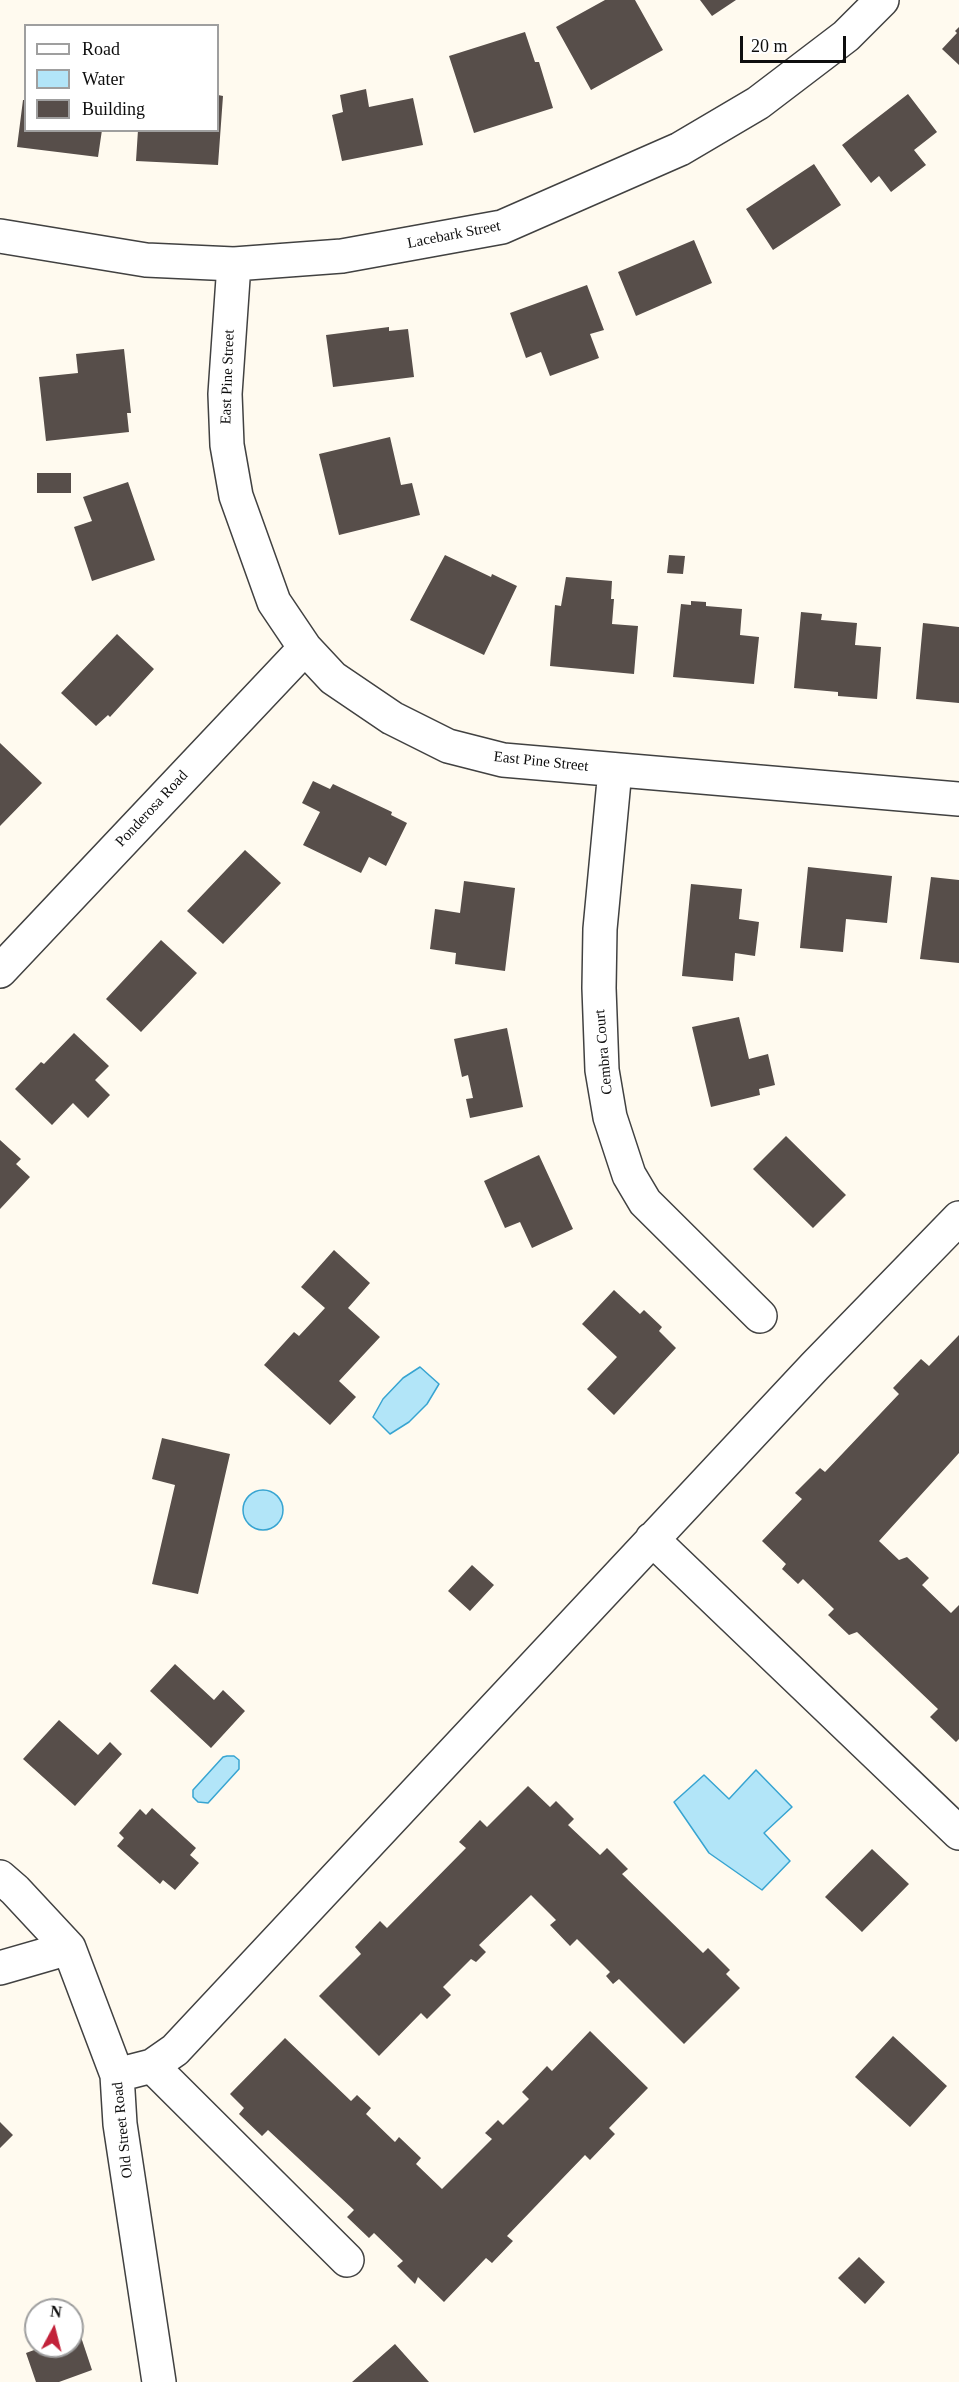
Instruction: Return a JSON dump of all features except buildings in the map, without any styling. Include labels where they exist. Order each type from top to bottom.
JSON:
[{"type":"street","name":"Lacebark Street","points":[[0,236],[146,260],[234,264],[342,256],[502,227],[680,149],[758,103],[846,36],[882,0]]},
{"type":"street","name":"East Pine Street","points":[[234,264],[225,394],[227,445],[236,496],[274,602],[305,648],[333,678],[392,718],[448,746],[503,760],[959,799]]},
{"type":"street","name":"Ponderosa Road","points":[[0,971],[305,648]]},
{"type":"street","name":"Cembra Court","points":[[615,770],[600,929],[599,988],[602,1070],[610,1117],[629,1175],[645,1202],[760,1316]]},
{"type":"street","points":[[117,2074],[152,2066],[175,2050],[815,1366],[959,1218]]},
{"type":"street","points":[[652,1539],[959,1833]]},
{"type":"street","name":"Old Street Road","points":[[0,1877],[69,1948],[117,2074],[120,2124],[159,2382]]},
{"type":"street","points":[[0,1968],[69,1948]]},
{"type":"street","points":[[152,2066],[347,2260]]},
{"type":"water","points":[[420,1367],[439,1384],[427,1404],[409,1422],[390,1434],[373,1417],[383,1399],[403,1378]]},
{"type":"water","points":[[263,1490],[277,1496],[283,1510],[277,1524],[263,1530],[249,1524],[243,1510],[249,1496]]},
{"type":"water","points":[[234,1756],[239,1760],[239,1769],[208,1803],[198,1802],[193,1797],[193,1790],[223,1757]]},
{"type":"water","points":[[756,1770],[792,1807],[764,1833],[790,1861],[762,1890],[709,1853],[674,1802],[704,1775],[729,1799]]}]
